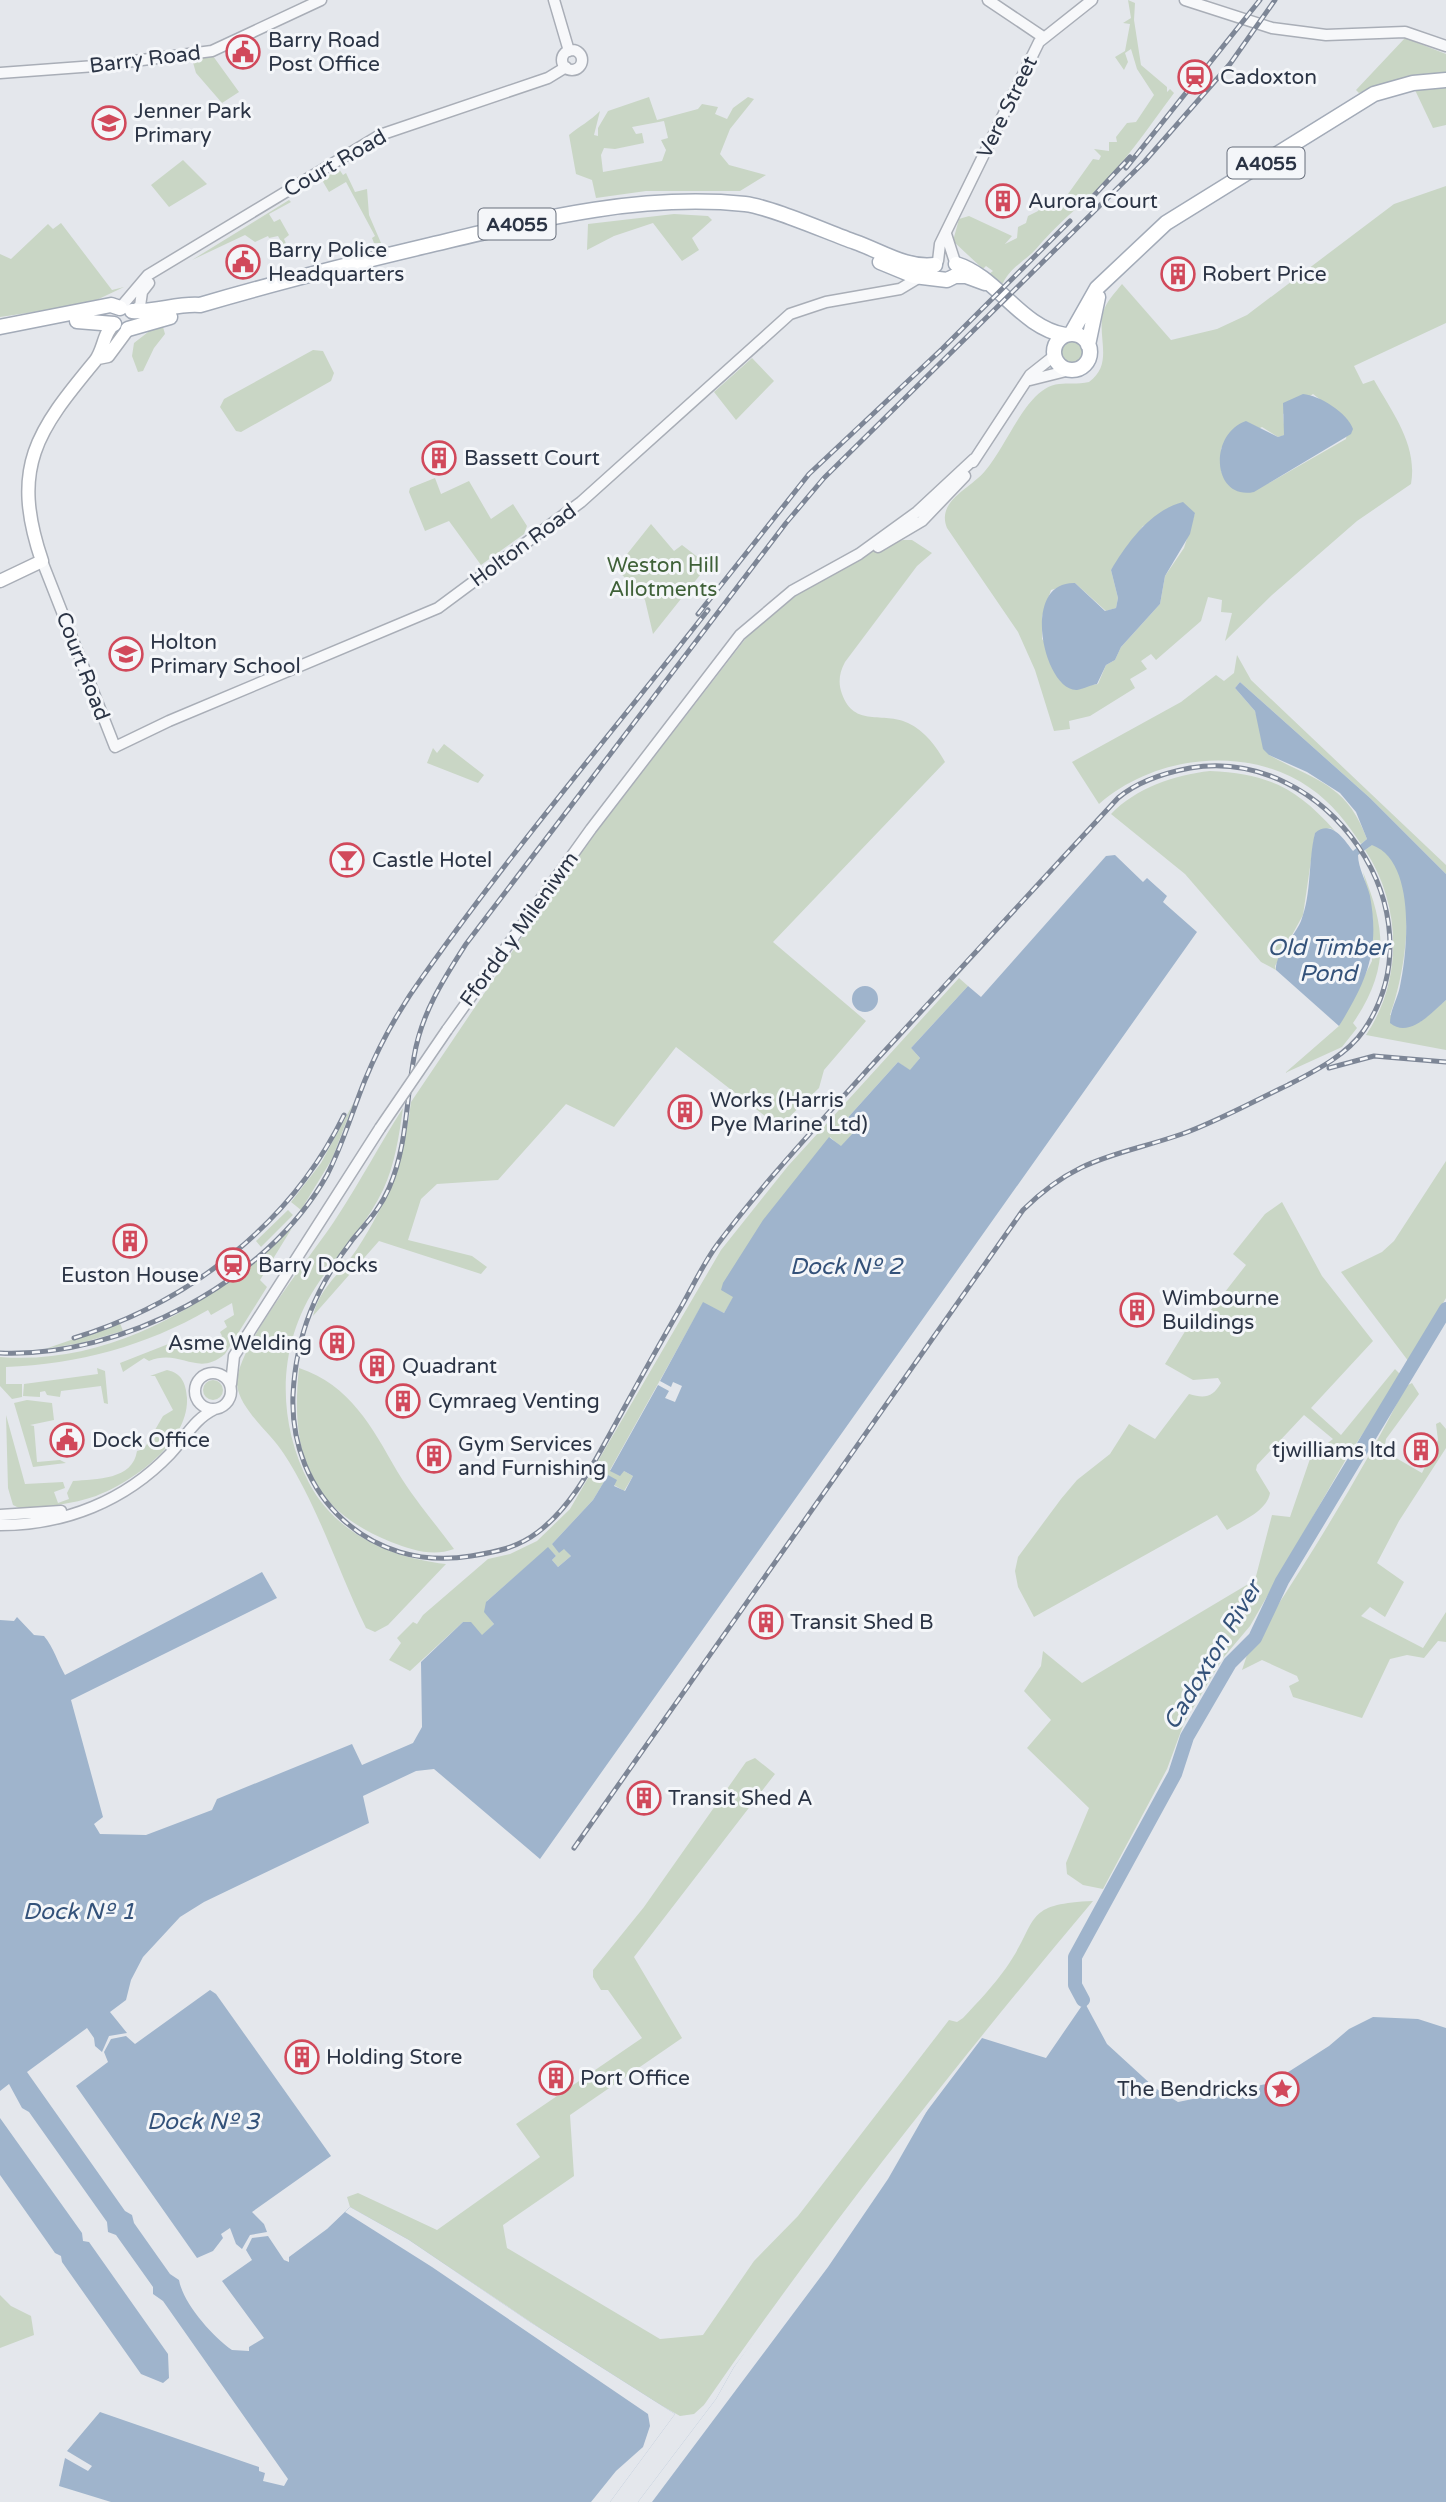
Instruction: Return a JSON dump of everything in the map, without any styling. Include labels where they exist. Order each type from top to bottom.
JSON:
[{"type":"main road","name":"A4055","points":[[1068,334],[1097,288],[1131,252],[1166,223],[1268,162],[1356,103],[1399,85],[1446,80]]},
{"type":"main road","name":"A4055","points":[[0,327],[111,305],[150,313],[187,304],[200,304],[385,254],[623,204],[657,201],[748,205],[837,238],[906,268],[920,277],[937,268]]},
{"type":"main road","name":"A4055","points":[[937,268],[947,280],[955,267]]},
{"type":"main road","points":[[955,267],[974,272],[1040,327],[1059,365],[1070,370],[1086,364],[1090,353],[1088,345],[1080,336],[1040,327]]},
{"type":"main road","name":"A4055","points":[[906,268],[937,268]]},
{"type":"main road","name":"A4055","points":[[1088,345],[1094,310],[1104,282]]},
{"type":"main road","name":"A4055","points":[[45,320],[54,323],[92,320],[121,326],[190,312],[200,304]]},
{"type":"main road","name":"Court Road","points":[[42,561],[33,533],[27,492],[36,442],[51,416],[98,358],[108,356],[121,326],[114,314],[126,310]]},
{"type":"main road","points":[[1054,353],[1057,341],[1068,334]]},
{"type":"main road","points":[[0,581],[42,561]]},
{"type":"street","name":"Barry Road","points":[[0,73],[121,63],[212,51],[321,0]]},
{"type":"street","name":"Court Road","points":[[126,310],[142,281],[156,271],[380,135],[548,78],[566,67],[575,69],[582,61],[578,52],[569,51],[554,0]]},
{"type":"street","points":[[988,0],[1043,37]]},
{"type":"street","name":"Vere Street","points":[[937,268],[940,244],[1043,37],[1092,0]]},
{"type":"street","points":[[1185,0],[1286,30],[1345,35],[1405,32],[1446,46]]},
{"type":"street","points":[[946,234],[955,267]]},
{"type":"street","points":[[891,290],[906,268]]},
{"type":"street","name":"Holton Road","points":[[115,747],[169,721],[438,608],[581,502],[790,314],[806,307],[900,289],[920,277]]},
{"type":"street","name":"Ffordd y Mileniwm","points":[[214,1372],[234,1356],[380,1128],[447,1030],[591,829],[740,635],[792,591],[859,554],[929,503],[974,459],[1030,380],[1030,375],[1054,353]]},
{"type":"street","points":[[1030,380],[1070,370]]},
{"type":"street","name":"Court Road","points":[[42,561],[115,747]]},
{"type":"street","name":"Ffordd y Mileniwm","points":[[231,1384],[234,1356]]},
{"type":"street","points":[[0,1525],[61,1518],[99,1506],[115,1496],[156,1467],[191,1426],[230,1399],[231,1384],[224,1376],[214,1372],[199,1379],[195,1387],[197,1398],[191,1426]]},
{"type":"street","points":[[197,1398],[204,1407],[215,1409]]},
{"type":"street","points":[[0,1515],[58,1512],[115,1496]]},
{"type":"green space","points":[[1128,0],[1135,3],[1134,20],[1141,65],[1167,87],[1167,92],[1170,89],[1174,93],[1113,173],[1014,268],[1003,283],[989,282],[989,274],[993,271],[986,266],[983,269],[953,241],[959,219],[969,216],[1012,236],[1005,244],[1017,238],[1018,227],[1026,223],[1028,216],[1038,211],[1047,198],[1063,201],[1093,159],[1099,160],[1101,156],[1094,149],[1109,151],[1109,142],[1117,142],[1116,137],[1127,123],[1136,122],[1154,95],[1137,69],[1131,49],[1125,53],[1128,62],[1124,70],[1115,57],[1125,51],[1130,24],[1123,23],[1131,18]]},
{"type":"green space","points":[[1405,38],[1446,54],[1446,74],[1402,78],[1359,93],[1356,90]]},
{"type":"green space","points":[[213,56],[239,92],[222,103],[196,73],[192,59]]},
{"type":"green space","points":[[1446,87],[1446,125],[1433,128],[1415,90]]},
{"type":"green space","points":[[649,97],[657,120],[698,109],[702,104],[718,107],[715,114],[727,119],[733,108],[748,97],[754,99],[730,129],[720,154],[729,165],[766,175],[740,191],[646,191],[596,198],[592,180],[576,174],[569,135],[600,111],[594,135],[598,136],[598,128],[608,111]],"holes":[[[664,121],[668,138],[661,140],[666,150],[662,161],[603,172],[601,155],[604,148],[615,149],[644,143],[642,133],[636,134],[632,127]]]},
{"type":"green space","points":[[183,160],[207,184],[169,207],[151,185]]},
{"type":"green space","points":[[339,169],[343,175],[346,173],[355,192],[367,189],[369,215],[381,243],[374,243],[372,238],[375,236],[346,182],[329,192],[322,180]]},
{"type":"green space","points":[[1446,186],[1446,323],[1354,366],[1363,384],[1374,380],[1402,429],[1411,456],[1411,484],[1357,521],[1272,595],[1225,641],[1232,613],[1221,612],[1222,600],[1208,597],[1201,621],[1156,660],[1151,654],[1141,661],[1147,669],[1130,679],[1135,688],[1090,716],[1069,721],[1070,729],[1054,731],[1035,670],[1018,632],[947,528],[946,510],[950,503],[985,471],[1026,407],[1042,391],[1059,384],[1089,382],[1097,375],[1103,359],[1103,313],[1108,301],[1122,284],[1171,340],[1217,329],[1247,315],[1394,204]],"holes":[[[1313,394],[1349,422],[1346,439],[1269,483],[1221,472],[1221,448],[1262,427],[1278,437],[1285,435],[1283,414]],[[1195,513],[1184,548],[1165,576],[1160,604],[1121,647],[1115,660],[1106,665],[1098,684],[1085,686],[1042,639],[1042,617],[1051,590],[1075,583],[1106,611],[1116,608],[1118,598],[1111,570],[1143,526]]]},
{"type":"green space","points":[[289,200],[291,202],[269,214],[274,222],[280,219],[289,235],[284,239],[288,248],[286,250],[278,236],[268,236],[255,242],[245,235],[192,260]]},
{"type":"green space","points":[[674,214],[708,216],[712,220],[692,238],[699,250],[682,261],[653,223],[614,236],[587,250],[588,224]]},
{"type":"green space","points":[[61,223],[112,290],[124,287],[88,304],[0,317],[0,254],[11,259],[48,224],[53,229]]},
{"type":"green space","points":[[163,327],[165,334],[154,348],[143,371],[138,372],[132,356],[134,343],[152,329]]},
{"type":"green space","points":[[1072,339],[1081,343],[1085,352],[1081,361],[1072,365],[1063,361],[1059,352],[1063,343]]},
{"type":"green space","points":[[313,350],[323,351],[334,373],[331,381],[241,432],[236,431],[220,407],[224,399]]},
{"type":"green space","points":[[752,358],[774,381],[736,420],[714,392]]},
{"type":"green space","points":[[435,478],[441,494],[469,481],[491,519],[513,504],[527,526],[524,534],[481,565],[449,521],[425,531],[409,492],[410,488]]},
{"type":"green space","name":"Weston Hill Allotments","points":[[651,524],[674,551],[682,545],[708,565],[653,634],[645,600],[616,568]]},
{"type":"green space","points":[[912,540],[932,553],[917,566],[845,662],[840,674],[840,686],[847,705],[854,711],[914,726],[930,740],[945,762],[773,942],[866,1021],[824,1070],[819,1088],[779,1127],[676,1047],[614,1127],[566,1104],[498,1180],[437,1184],[421,1199],[408,1240],[472,1256],[487,1267],[481,1274],[379,1241],[313,1316],[320,1297],[357,1249],[386,1197],[404,1142],[411,1102],[570,866],[753,629],[792,597],[881,547]]},
{"type":"green space","points":[[1237,655],[1251,680],[1446,865],[1446,874],[1370,798],[1240,682],[1235,688],[1255,711],[1269,755],[1340,795],[1350,806],[1367,839],[1361,844],[1338,814],[1310,788],[1285,774],[1258,765],[1230,761],[1202,761],[1174,766],[1122,787],[1099,804],[1072,762],[1181,702],[1216,675],[1224,681],[1234,673]]},
{"type":"green space","points":[[444,744],[484,775],[478,783],[427,763],[433,748],[437,753]]},
{"type":"green space","points":[[1210,771],[1249,775],[1280,786],[1307,803],[1335,831],[1330,828],[1315,833],[1303,915],[1275,966],[1276,970],[1261,962],[1185,874],[1111,814],[1132,797],[1156,784]]},
{"type":"green space","points":[[1373,844],[1389,856],[1400,874],[1405,897],[1405,949],[1390,1015],[1420,1022],[1446,1000],[1446,1050],[1366,1035],[1387,991],[1393,943],[1386,895],[1365,850]]},
{"type":"green space","points":[[1363,872],[1376,912],[1380,949],[1373,985],[1353,1023],[1357,1028],[1342,1047],[1285,1073],[1339,1026],[1372,961],[1373,920]]},
{"type":"green space","points":[[959,978],[968,986],[911,1048],[920,1058],[910,1071],[898,1062],[843,1123],[853,1133],[841,1147],[830,1137],[724,1313],[703,1303],[610,1470],[624,1471],[633,1476],[624,1491],[614,1485],[608,1475],[593,1500],[552,1544],[564,1548],[571,1556],[558,1567],[552,1560],[556,1556],[548,1548],[487,1601],[485,1612],[494,1624],[482,1636],[471,1623],[463,1622],[410,1671],[389,1660],[401,1643],[397,1638],[413,1622],[417,1624],[423,1615],[488,1559],[510,1554],[537,1541],[570,1509],[721,1250],[788,1166]]},
{"type":"green space","points":[[354,1102],[332,1159],[301,1210],[291,1202],[321,1163]]},
{"type":"green space","points":[[403,1108],[394,1160],[383,1190],[305,1306],[295,1330],[286,1381],[291,1433],[298,1458],[320,1501],[334,1516],[367,1540],[405,1556],[446,1564],[388,1625],[375,1632],[366,1628],[318,1518],[296,1475],[278,1446],[244,1403],[237,1385],[248,1348],[278,1300],[337,1217]]},
{"type":"green space","points":[[1446,1161],[1446,1298],[1409,1362],[1341,1272],[1382,1252],[1394,1241]]},
{"type":"green space","points":[[1282,1202],[1322,1276],[1373,1341],[1311,1408],[1341,1435],[1395,1369],[1402,1376],[1349,1454],[1250,1626],[1223,1658],[1184,1723],[1167,1769],[1103,1889],[1083,1885],[1067,1874],[1066,1863],[1089,1808],[1027,1748],[1051,1720],[1024,1691],[1041,1666],[1043,1651],[1082,1683],[1255,1580],[1272,1515],[1290,1517],[1311,1456],[1333,1439],[1304,1415],[1257,1465],[1256,1470],[1270,1493],[1264,1505],[1253,1515],[1227,1530],[1217,1515],[1034,1617],[1018,1587],[1015,1571],[1018,1557],[1077,1480],[1110,1454],[1129,1424],[1155,1439],[1189,1394],[1208,1396],[1218,1388],[1221,1383],[1218,1378],[1193,1380],[1165,1364],[1192,1320],[1200,1324],[1246,1265],[1233,1254],[1265,1214]]},
{"type":"green space","points":[[288,1210],[293,1215],[261,1247],[256,1241]]},
{"type":"green space","points":[[292,1228],[260,1280],[267,1287],[225,1354],[215,1361],[197,1363],[160,1358],[149,1361],[144,1358],[123,1372],[120,1363],[176,1341],[178,1346],[185,1343],[188,1348],[194,1346],[197,1350],[222,1336],[220,1332],[227,1327],[224,1321],[234,1315],[232,1303],[211,1315],[208,1310],[160,1334],[111,1351],[59,1362],[6,1367],[6,1384],[22,1384],[22,1397],[12,1399],[0,1386],[0,1357],[41,1357],[82,1351],[121,1340],[159,1324],[230,1281]]},
{"type":"green space","points":[[120,1323],[123,1331],[81,1343],[45,1349]]},
{"type":"green space","points":[[97,1368],[105,1371],[108,1404],[104,1403],[101,1386],[61,1391],[60,1397],[47,1395],[45,1391],[40,1392],[40,1397],[23,1396],[24,1384],[98,1374]]},
{"type":"green space","points":[[299,1368],[332,1385],[358,1409],[410,1491],[454,1549],[430,1552],[391,1542],[340,1513],[323,1494],[310,1474],[302,1451],[298,1426]]},
{"type":"green space","points":[[167,1370],[180,1376],[184,1384],[187,1398],[185,1414],[179,1430],[156,1458],[126,1481],[96,1496],[40,1507],[21,1509],[13,1505],[8,1488],[6,1415],[25,1484],[63,1482],[65,1488],[54,1492],[58,1503],[69,1499],[67,1493],[73,1481],[112,1476],[129,1468],[137,1451],[144,1449],[163,1416],[173,1410],[155,1376],[150,1376]]},
{"type":"green space","points":[[213,1380],[220,1383],[223,1390],[220,1397],[213,1400],[206,1397],[203,1390],[206,1383]]},
{"type":"green space","points":[[1412,1383],[1419,1394],[1386,1439],[1384,1451],[1422,1473],[1438,1440],[1436,1424],[1440,1422],[1446,1429],[1446,1448],[1399,1521],[1377,1563],[1404,1582],[1385,1617],[1370,1607],[1361,1616],[1423,1648],[1446,1612],[1446,1642],[1438,1641],[1424,1658],[1407,1655],[1390,1659],[1362,1718],[1293,1697],[1289,1686],[1299,1681],[1297,1676],[1262,1660],[1242,1670],[1249,1649],[1332,1519],[1406,1386]]},
{"type":"green space","points":[[27,1400],[52,1403],[54,1420],[30,1425],[34,1426],[37,1462],[60,1460],[66,1463],[33,1467],[14,1403]]},
{"type":"green space","points":[[755,1758],[775,1774],[634,1957],[682,2038],[570,2115],[574,2176],[503,2225],[507,2248],[660,2339],[703,2335],[754,2261],[798,2216],[949,2020],[957,2022],[963,2018],[996,1981],[1035,1918],[1054,1906],[1093,1901],[892,2148],[704,2405],[694,2414],[680,2416],[596,2366],[434,2257],[350,2207],[347,2197],[358,2193],[437,2230],[540,2157],[516,2124],[642,2038],[608,1990],[601,1990],[593,1977],[593,1970],[644,1907],[746,1762]]},
{"type":"green space","points":[[0,2295],[11,2306],[31,2316],[34,2335],[0,2348]]},
{"type":"water","points":[[1303,394],[1317,398],[1339,411],[1350,423],[1353,429],[1351,434],[1254,492],[1240,492],[1230,487],[1223,477],[1220,465],[1225,439],[1234,428],[1246,421],[1278,437],[1284,435],[1283,403]]},
{"type":"water","points":[[1183,502],[1195,513],[1190,534],[1165,576],[1160,604],[1121,647],[1115,660],[1106,665],[1097,684],[1077,690],[1065,686],[1055,674],[1047,656],[1042,617],[1047,599],[1058,587],[1075,583],[1105,611],[1116,608],[1118,598],[1111,570],[1117,560],[1150,520],[1171,506]]},
{"type":"water","name":"Old Timber Pond","points":[[1240,682],[1370,798],[1446,874],[1446,1000],[1420,1022],[1405,1028],[1390,1023],[1403,970],[1406,908],[1396,869],[1386,854],[1372,845],[1358,855],[1373,915],[1372,949],[1364,979],[1339,1026],[1276,970],[1282,951],[1301,921],[1315,833],[1321,829],[1332,829],[1353,851],[1367,839],[1356,812],[1340,793],[1307,772],[1269,755],[1263,749],[1255,711],[1235,688]]},
{"type":"water","points":[[1115,855],[1143,882],[1147,878],[1167,896],[1163,902],[1197,932],[540,1859],[434,1769],[416,1771],[363,1796],[369,1823],[204,1902],[180,1917],[143,1957],[131,1980],[126,2000],[110,2012],[127,2033],[109,2036],[102,2052],[95,2046],[94,2038],[87,2028],[27,2072],[125,2211],[132,2215],[134,2223],[170,2274],[179,2280],[192,2309],[207,2328],[232,2350],[249,2351],[249,2347],[264,2338],[222,2281],[252,2260],[246,2250],[252,2238],[268,2236],[284,2260],[289,2262],[289,2257],[327,2229],[350,2207],[409,2240],[530,2322],[675,2414],[610,2502],[111,2502],[59,2486],[65,2458],[88,2471],[92,2466],[67,2451],[100,2412],[259,2467],[259,2471],[265,2473],[263,2481],[284,2486],[288,2479],[163,2301],[153,2294],[153,2287],[116,2235],[108,2232],[107,2222],[29,2112],[22,2108],[9,2084],[0,2091],[0,1620],[14,1621],[17,1617],[34,1635],[44,1636],[65,1675],[262,1572],[277,1598],[71,1700],[103,1817],[94,1824],[100,1834],[146,1835],[212,1810],[217,1799],[352,1744],[362,1765],[413,1743],[422,1727],[421,1662],[463,1622],[471,1622],[482,1635],[494,1624],[484,1612],[486,1602],[548,1547],[556,1556],[552,1560],[558,1567],[571,1556],[564,1549],[559,1553],[552,1544],[593,1500],[608,1475],[617,1480],[614,1486],[625,1491],[633,1476],[624,1471],[620,1476],[610,1471],[658,1385],[669,1391],[665,1398],[675,1402],[682,1386],[673,1382],[671,1387],[660,1381],[703,1302],[724,1313],[733,1297],[721,1290],[723,1283],[763,1220],[829,1137],[841,1146],[853,1133],[843,1123],[898,1062],[910,1070],[920,1058],[911,1048],[968,986],[981,997],[1106,856]]},
{"type":"water","points":[[865,986],[874,990],[878,999],[874,1008],[865,1012],[856,1008],[852,999],[856,990]]},
{"type":"water","name":"Dock Nº 3","points":[[210,1990],[216,1994],[331,2156],[252,2212],[264,2224],[267,2232],[250,2235],[242,2249],[236,2244],[230,2228],[221,2234],[223,2238],[213,2251],[197,2258],[76,2086],[108,2062],[104,2052],[111,2039],[126,2036],[135,2044]]},
{"type":"water","points":[[1086,2005],[1107,2044],[1155,2088],[1178,2102],[1271,2083],[1329,2046],[1349,2029],[1373,2017],[1418,2019],[1446,2028],[1446,2502],[638,2502],[716,2399],[734,2367],[982,2038],[1046,2058],[1081,2007]]},
{"type":"water","points":[[0,2118],[82,2233],[83,2241],[89,2242],[168,2354],[169,2378],[163,2383],[141,2374],[62,2262],[61,2256],[55,2253],[0,2175]]},
{"type":"pier","points":[[928,2109],[888,2179],[828,2267],[652,2502],[638,2502],[716,2399],[734,2367],[807,2266]]},
{"type":"pier","points":[[350,2207],[409,2240],[530,2322],[675,2414],[610,2502],[591,2502],[616,2471],[643,2447],[650,2426],[648,2414],[432,2267],[345,2212]]},
{"type":"waterway","name":"Cadoxton River","points":[[1083,2000],[1075,1985],[1075,1957],[1175,1774],[1187,1737],[1230,1663],[1255,1638],[1282,1581],[1446,1309]]},
{"type":"railway","points":[[1126,168],[1260,0]]},
{"type":"railway","points":[[574,1848],[1023,1210],[1043,1192],[1080,1168],[1209,1123],[1330,1062],[1364,1030],[1385,984],[1390,936],[1380,889],[1358,846],[1326,810],[1286,783],[1240,768],[1190,768],[1143,782],[1118,798],[869,1068],[753,1199],[703,1267],[588,1473],[561,1511],[538,1532],[506,1548],[471,1556],[434,1558],[400,1552],[369,1539],[343,1519],[321,1494],[305,1465],[295,1431],[293,1395],[298,1352],[304,1331],[328,1275],[377,1209],[389,1188],[403,1140],[417,1041],[441,984],[466,944],[786,523],[824,478],[1145,161],[1230,64],[1275,0]]},
{"type":"railway","points":[[1087,203],[1130,157]]},
{"type":"railway","points":[[698,614],[809,474],[942,349],[1070,221]]},
{"type":"railway","points":[[0,1353],[46,1351],[94,1342],[141,1327],[186,1306],[229,1280],[268,1249],[301,1214],[327,1175],[378,1051],[417,985],[529,835],[708,610]]},
{"type":"railway","points":[[1329,1068],[1374,1056],[1446,1062]]},
{"type":"railway","points":[[74,1338],[157,1304],[196,1281],[232,1254],[266,1224],[296,1191],[322,1154],[344,1115]]},
{"type":"place","name":"Barry Road Post Office","points":[[243,52]]},
{"type":"place","name":"Cadoxton","points":[[1195,77]]},
{"type":"place","name":"Jenner Park Primary","points":[[109,123]]},
{"type":"place","name":"Aurora Court","points":[[1003,201]]},
{"type":"place","name":"Barry Police Headquarters","points":[[243,262]]},
{"type":"place","name":"Robert Price","points":[[1178,274]]},
{"type":"place","name":"Bassett Court","points":[[439,458]]},
{"type":"place","name":"Holton Primary School","points":[[126,654]]},
{"type":"place","name":"Castle Hotel","points":[[347,860]]},
{"type":"place","name":"Works (Harris Pye Marine Ltd)","points":[[685,1112]]},
{"type":"place","name":"Euston House","points":[[130,1241]]},
{"type":"place","name":"Barry Docks","points":[[233,1265]]},
{"type":"place","name":"Wimbourne Buildings","points":[[1137,1310]]},
{"type":"place","name":"Asme Welding","points":[[337,1343]]},
{"type":"place","name":"Quadrant","points":[[377,1366]]},
{"type":"place","name":"Cymraeg Venting","points":[[403,1401]]},
{"type":"place","name":"Dock Office","points":[[67,1440]]},
{"type":"place","name":"tjwilliams ltd","points":[[1421,1450]]},
{"type":"place","name":"Gym Services and Furnishing","points":[[434,1456]]},
{"type":"place","name":"Transit Shed B","points":[[766,1622]]},
{"type":"place","name":"Transit Shed A","points":[[644,1798]]},
{"type":"place","name":"Holding Store","points":[[302,2057]]},
{"type":"place","name":"Port Office","points":[[556,2078]]},
{"type":"place","name":"The Bendricks","points":[[1282,2089]]},
{"type":"water label","name":"Dock Nº 2","points":[[846,1266]]},
{"type":"water label","name":"Dock Nº 1","points":[[79,1911]]}]
